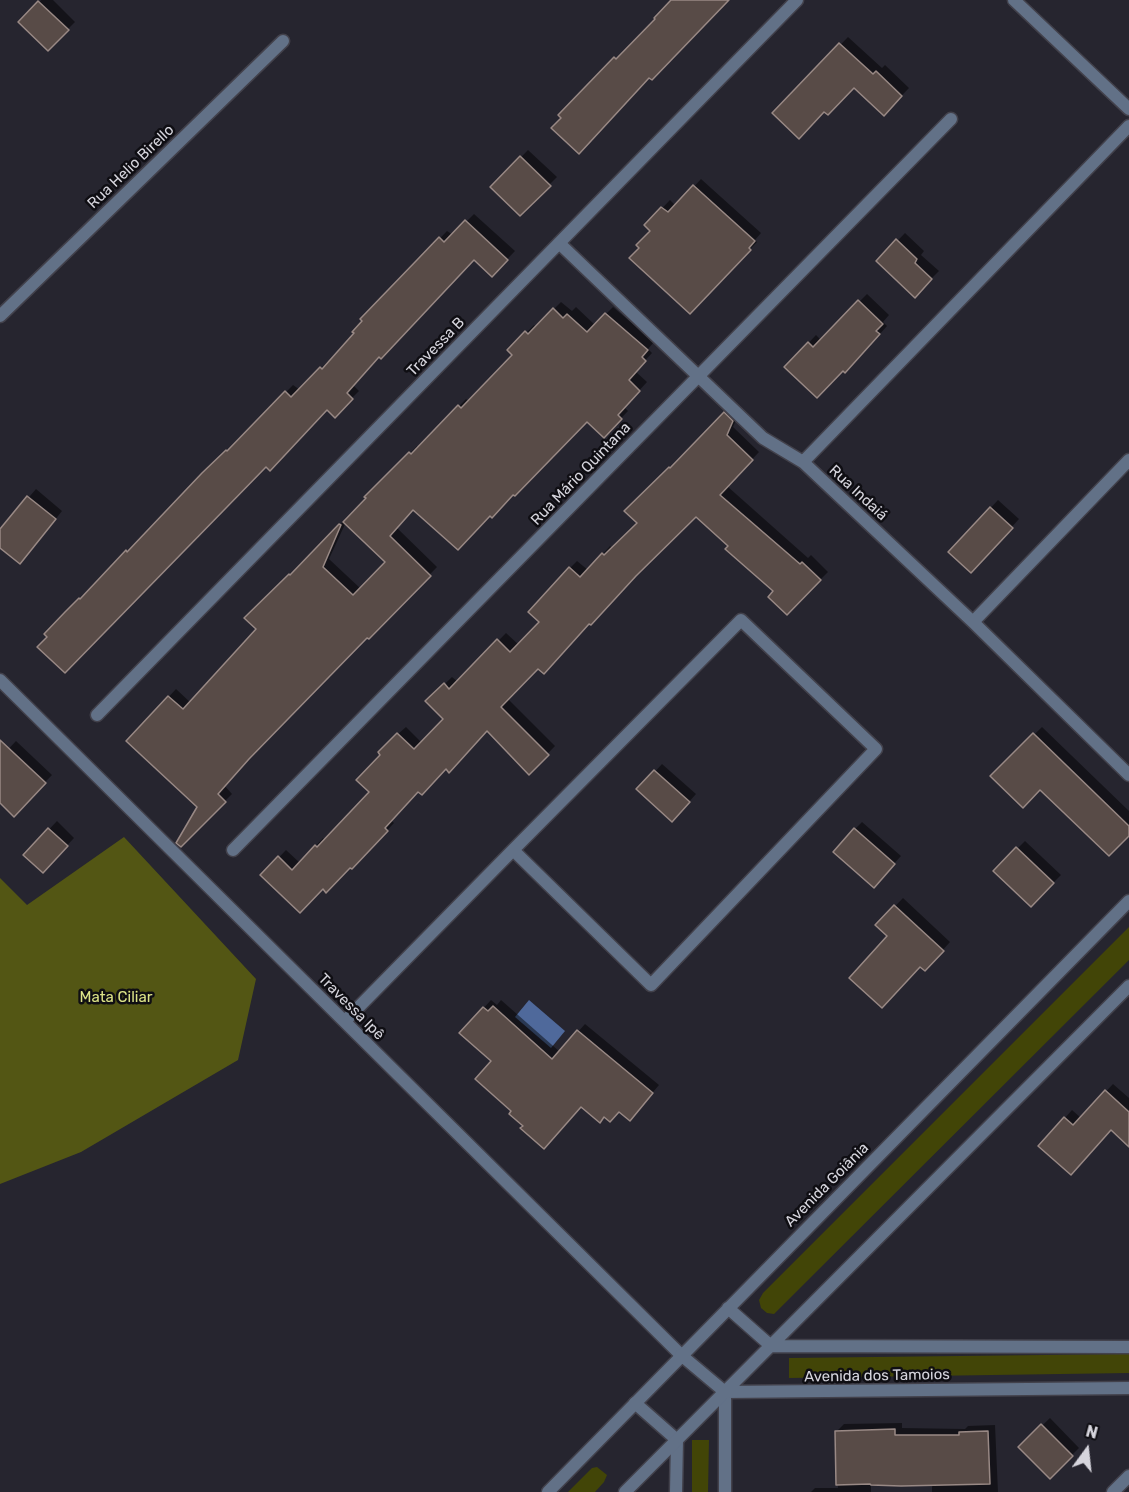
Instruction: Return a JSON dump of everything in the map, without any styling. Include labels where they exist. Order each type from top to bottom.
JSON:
[{"type":"street","name":"Travessa B","points":[[97,715],[797,0]]},
{"type":"street","points":[[1014,0],[1129,109]]},
{"type":"street","name":"Rua Helio Birello","points":[[0,316],[283,41]]},
{"type":"street","name":"Rua Mário Quintana","points":[[233,850],[951,119]]},
{"type":"street","points":[[803,462],[1129,126]]},
{"type":"street","name":"Rua Indaiá","points":[[559,243],[763,438],[803,462],[974,622],[1129,774]]},
{"type":"street","points":[[974,622],[1129,460]]},
{"type":"street","points":[[345,1021],[513,850],[741,620],[876,749],[651,985],[513,850]]},
{"type":"street","name":"Travessa Ipê","points":[[0,680],[681,1355],[725,1392]]},
{"type":"street","name":"Avenida Goiânia","points":[[548,1492],[1129,901]]},
{"type":"street","points":[[626,1492],[1129,986]]},
{"type":"street","points":[[728,1308],[771,1346]]},
{"type":"street","name":"Avenida dos Tamoios","points":[[771,1346],[1129,1347]]},
{"type":"street","name":"Avenida dos Tamoios","points":[[725,1392],[1129,1388]]},
{"type":"street","points":[[724,1492],[725,1392]]},
{"type":"street","points":[[635,1403],[677,1440],[676,1492]]},
{"type":"street","points":[[1113,1492],[1129,1476]]},
{"type":"shaded area","points":[[1129,927],[1129,960],[774,1314],[767,1313],[761,1308],[759,1300],[763,1293]]},
{"type":"shaded area","points":[[1129,1354],[1129,1373],[789,1378],[789,1358]]},
{"type":"shaded area","points":[[692,1440],[709,1440],[708,1492],[692,1492]]},
{"type":"shaded area","points":[[597,1467],[607,1475],[595,1492],[568,1492],[592,1468]]},
{"type":"green space","name":"Mata Ciliar","points":[[124,837],[256,979],[238,1060],[81,1152],[0,1184],[0,878],[27,905]]},
{"type":"water","points":[[529,1000],[565,1031],[551,1048],[515,1017]]},
{"type":"building","points":[[671,0],[729,0],[652,80],[649,78],[579,154],[551,128],[561,118],[558,115],[614,57],[616,59]]},
{"type":"building","points":[[38,1],[69,30],[48,51],[18,22]]},
{"type":"building","points":[[839,43],[873,74],[876,71],[902,96],[884,116],[854,88],[828,115],[824,112],[799,139],[772,113]]},
{"type":"building","points":[[520,156],[551,186],[520,216],[490,187]]},
{"type":"building","points":[[693,185],[755,241],[749,248],[751,250],[690,314],[629,258],[639,248],[636,245],[650,231],[644,225],[661,207],[668,212]]},
{"type":"building","points":[[465,220],[508,260],[492,277],[474,260],[347,393],[353,399],[335,418],[327,410],[270,471],[266,467],[65,673],[37,647],[47,637],[44,634],[126,550],[127,552],[202,473],[227,451],[285,391],[291,397],[320,367],[322,369],[354,333],[352,332],[362,321],[360,319],[439,237],[444,242]]},
{"type":"building","points":[[896,239],[917,259],[915,263],[932,279],[915,298],[876,261]]},
{"type":"building","points":[[858,300],[883,324],[876,331],[880,334],[845,373],[843,371],[817,398],[784,367],[808,342],[813,347]]},
{"type":"building","points":[[553,308],[563,318],[567,314],[587,332],[605,313],[648,350],[642,357],[646,361],[629,380],[640,391],[618,415],[622,419],[604,438],[587,422],[515,496],[513,495],[492,518],[490,516],[458,550],[413,510],[390,536],[431,576],[249,759],[218,794],[226,802],[181,847],[176,843],[197,807],[126,741],[168,696],[183,709],[256,629],[244,618],[339,524],[341,525],[323,567],[353,595],[385,562],[343,522],[366,498],[364,497],[409,452],[411,454],[458,405],[461,408],[512,355],[507,350],[525,331],[528,334]]},
{"type":"building","points":[[724,412],[733,421],[727,435],[753,460],[720,495],[821,580],[787,615],[768,597],[773,591],[725,549],[728,546],[696,517],[636,576],[591,625],[589,624],[544,674],[538,669],[501,707],[549,755],[529,775],[487,731],[449,773],[446,769],[422,795],[418,792],[385,828],[388,831],[352,869],[350,868],[326,893],[323,889],[300,913],[260,875],[278,856],[292,870],[315,845],[317,847],[369,792],[356,780],[380,755],[378,752],[397,733],[414,749],[443,719],[425,701],[444,683],[449,689],[497,639],[510,652],[539,622],[528,612],[569,567],[580,577],[602,553],[604,555],[637,523],[624,511],[670,468]]},
{"type":"building","points":[[27,496],[56,519],[20,564],[0,548],[0,529]]},
{"type":"building","points":[[990,507],[1013,528],[971,573],[948,552]]},
{"type":"building","points":[[1033,733],[1129,826],[1129,836],[1109,856],[1040,790],[1023,808],[990,776]]},
{"type":"building","points":[[0,740],[46,783],[14,817],[0,803]]},
{"type":"building","points":[[654,770],[690,802],[672,822],[636,789]]},
{"type":"building","points":[[48,828],[68,846],[43,873],[23,855]]},
{"type":"building","points":[[854,828],[895,864],[874,888],[833,852]]},
{"type":"building","points":[[1016,847],[1054,883],[1031,907],[993,871]]},
{"type":"building","points":[[894,905],[944,951],[925,971],[920,967],[882,1008],[849,978],[887,936],[875,925]]},
{"type":"building","points":[[493,1006],[552,1059],[577,1030],[653,1093],[630,1121],[619,1112],[610,1122],[604,1117],[600,1123],[581,1107],[544,1149],[520,1128],[523,1126],[509,1114],[511,1111],[475,1079],[491,1061],[459,1033],[483,1007],[488,1011]]},
{"type":"building","points":[[1105,1090],[1129,1112],[1129,1147],[1111,1130],[1071,1175],[1038,1146],[1064,1117],[1073,1125]]},
{"type":"building","points":[[1041,1424],[1073,1456],[1050,1479],[1018,1447]]},
{"type":"building","points":[[895,1429],[895,1435],[959,1435],[959,1432],[988,1431],[990,1484],[836,1485],[835,1431]]}]
